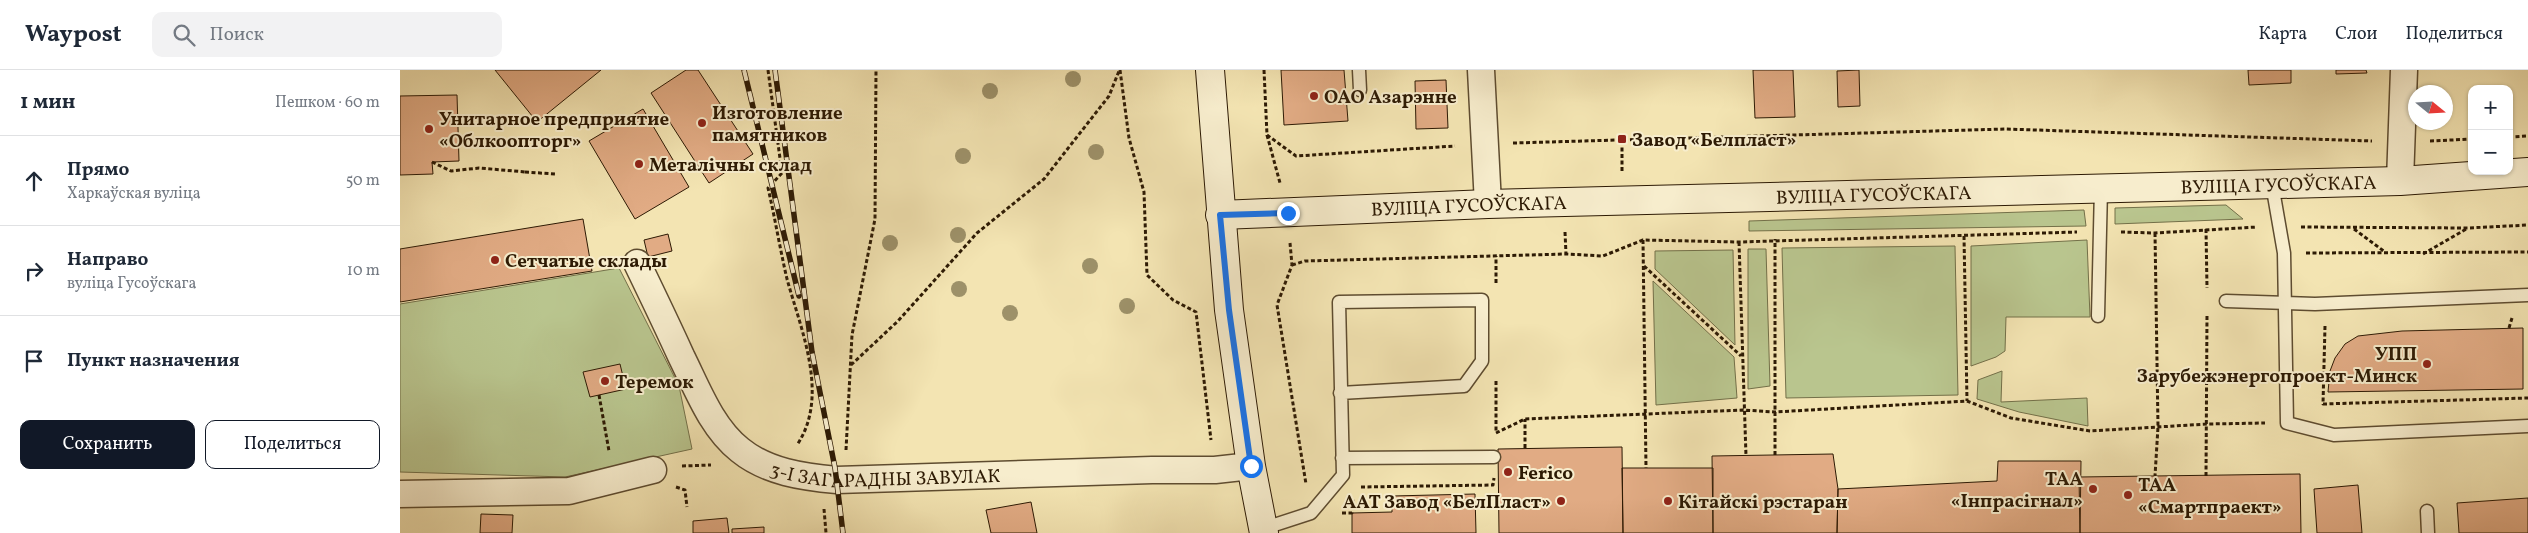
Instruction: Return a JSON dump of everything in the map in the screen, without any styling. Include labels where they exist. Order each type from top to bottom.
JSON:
[{"type":"main road","points":[[1210,70],[1229,310],[1251,466],[1263,531]]},
{"type":"main road","name":"ВУЛІЦА ГУСОЎСКАГА","points":[[1220,215],[1488,204],[2400,181],[2528,172]]},
{"type":"street","points":[[1481,70],[1488,204]]},
{"type":"street","points":[[2400,181],[2404,70]]},
{"type":"street","name":"3-І ЗАГАРАДНЫ ЗАВУЛАК","points":[[637,263],[703,401],[720,428],[740,450],[769,467],[802,478],[837,480],[1152,470],[1215,470],[1251,466]]},
{"type":"street","points":[[400,494],[569,491],[654,470]]},
{"type":"lane","points":[[1359,70],[1360,90]]},
{"type":"lane","points":[[2272,184],[2284,253],[2287,423],[2334,436],[2528,426]]},
{"type":"lane","points":[[2098,316],[2101,188]]},
{"type":"lane","points":[[2226,301],[2315,304],[2528,295]]},
{"type":"lane","points":[[1263,531],[1310,513],[1343,475],[1340,393],[1339,302],[1482,300],[1482,361],[1464,386],[1340,393]]},
{"type":"lane","points":[[1342,458],[1494,457]]},
{"type":"lane","points":[[2427,511],[2428,533]]},
{"type":"path","points":[[768,70],[782,173],[768,188],[787,277],[812,375],[809,420],[804,434],[796,447]]},
{"type":"path","points":[[846,451],[852,335],[875,220],[876,70]]},
{"type":"path","points":[[851,365],[898,321],[977,233],[1044,179],[1108,96],[1120,70]]},
{"type":"path","points":[[1120,70],[1129,138],[1144,192],[1147,275],[1173,300],[1196,312],[1215,470]]},
{"type":"path","points":[[1264,70],[1267,135],[1296,156],[1484,144],[2005,129],[2402,142],[2468,139]]},
{"type":"path","points":[[2513,137],[2528,136]]},
{"type":"path","points":[[432,162],[451,171],[480,168],[555,174]]},
{"type":"path","points":[[519,172],[526,172]]},
{"type":"path","points":[[1353,495],[1352,513],[1310,513],[1277,305],[1292,265],[1305,261],[1566,254],[1603,256],[1643,240],[1739,242],[1775,239],[2099,232],[2155,233],[2280,226],[2468,228],[2528,224]]},
{"type":"path","points":[[2354,228],[2385,252]]},
{"type":"path","points":[[2423,254],[2468,228]]},
{"type":"path","points":[[2206,229],[2207,297]]},
{"type":"path","points":[[2155,233],[2158,427],[2155,476]]},
{"type":"path","points":[[1964,236],[1966,401]]},
{"type":"path","points":[[1775,239],[1775,455]]},
{"type":"path","points":[[1643,240],[1646,468]]},
{"type":"path","points":[[1739,242],[1741,356],[1746,456]]},
{"type":"path","points":[[2284,253],[2385,252],[2423,254],[2528,252]]},
{"type":"path","points":[[1496,256],[1496,285]]},
{"type":"path","points":[[1643,265],[1741,356]]},
{"type":"path","points":[[2206,476],[2208,424],[2207,307]]},
{"type":"path","points":[[2502,317],[2520,317]]},
{"type":"path","points":[[2509,328],[2512,317]]},
{"type":"path","points":[[2325,320],[2323,404],[2528,398]]},
{"type":"path","points":[[1354,487],[1493,485],[1496,433],[1496,374]]},
{"type":"path","points":[[599,395],[614,480]]},
{"type":"path","points":[[1496,433],[1525,418],[1743,410],[1775,412],[1966,401],[2011,418],[2090,431],[2208,424],[2287,423]]},
{"type":"path","points":[[1525,418],[1525,448]]},
{"type":"path","points":[[685,490],[687,507]]},
{"type":"green space","points":[[2226,205],[2243,219],[2115,224],[2115,208]]},
{"type":"green space","points":[[2084,210],[2086,226],[1749,231],[1749,221]]},
{"type":"green space","points":[[2087,240],[2090,317],[2006,317],[2005,351],[1996,357],[1971,366],[1971,246]]},
{"type":"green space","points":[[1955,246],[1958,395],[1786,398],[1782,248]]},
{"type":"green space","points":[[1748,249],[1766,249],[1770,386],[1748,389]]},
{"type":"green space","points":[[1733,250],[1735,345],[1655,269],[1655,251]]},
{"type":"green space","points":[[619,268],[679,386],[692,449],[565,477],[400,472],[400,304]]},
{"type":"green space","points":[[1653,281],[1734,357],[1737,398],[1656,405]]},
{"type":"green space","points":[[2002,371],[2001,402],[2087,398],[2088,426],[2019,412],[1977,399],[1978,380]]},
{"type":"building","points":[[495,70],[601,70],[537,122]]},
{"type":"building","name":"Изготовление памятников","points":[[686,70],[698,70],[753,154],[709,183],[651,93]]},
{"type":"building","name":"ОАО Азарэнне","points":[[1281,70],[1344,70],[1348,121],[1284,125]]},
{"type":"building","points":[[1753,70],[1793,70],[1795,117],[1755,118]]},
{"type":"building","points":[[1859,70],[1860,106],[1838,107],[1837,71]]},
{"type":"building","points":[[2248,70],[2291,70],[2291,83],[2249,85]]},
{"type":"building","points":[[2336,70],[2366,70],[2367,73],[2336,74]]},
{"type":"building","points":[[1446,80],[1448,128],[1416,129],[1415,81]]},
{"type":"building","name":"Унитарное предприятие «Облкоопторг»","points":[[457,95],[459,161],[432,162],[433,174],[400,175],[400,96]]},
{"type":"building","name":"Металічны склад","points":[[643,109],[689,187],[635,219],[589,141]]},
{"type":"building","name":"Сетчатые склады","points":[[583,219],[592,271],[400,302],[400,249]]},
{"type":"building","points":[[668,234],[672,251],[648,257],[644,240]]},
{"type":"building","name":"УПП Зарубежэнергопроект-Минск","points":[[2523,328],[2523,389],[2328,392],[2330,371],[2335,358],[2345,344],[2358,336],[2402,331]]},
{"type":"building","name":"Теремок","points":[[620,364],[626,389],[590,397],[583,372]]},
{"type":"building","name":"ААТ Завод «БелПласт»","points":[[1622,447],[1623,533],[1499,533],[1498,449]]},
{"type":"building","points":[[1833,454],[1838,489],[1837,533],[1713,533],[1712,456]]},
{"type":"building","points":[[1998,461],[2081,461],[2080,533],[1837,533],[1838,489],[1997,481]]},
{"type":"building","name":"Кітайскі рэстаран","points":[[1622,468],[1713,468],[1713,533],[1623,533]]},
{"type":"building","points":[[2300,474],[2301,533],[2080,533],[2079,477]]},
{"type":"building","points":[[2358,485],[2362,533],[2317,533],[2314,489]]},
{"type":"building","points":[[1475,494],[1476,533],[1352,533],[1352,513],[1392,512],[1392,496]]},
{"type":"building","points":[[2528,498],[2528,533],[2459,533],[2457,503]]},
{"type":"building","points":[[1031,502],[1037,533],[991,533],[986,510]]},
{"type":"building","points":[[481,514],[513,515],[512,533],[480,533]]},
{"type":"building","points":[[727,518],[729,533],[693,533],[693,521]]},
{"type":"building","points":[[764,527],[764,533],[732,533],[732,529]]},
{"type":"railway","points":[[744,70],[799,296]]},
{"type":"railway","points":[[775,70],[812,352],[835,468],[843,533]]},
{"type":"place","name":"ОАО Азарэнне","points":[[1314,96]]},
{"type":"place","name":"Изготовление памятников","points":[[702,123]]},
{"type":"place","name":"Унитарное предприятие «Облкоопторг»","points":[[429,129]]},
{"type":"place","name":"Завод «Белпласт»","points":[[1622,139]]},
{"type":"place","name":"Металічны склад","points":[[639,164]]},
{"type":"place","name":"Сетчатые склады","points":[[495,260]]},
{"type":"place","name":"УПП Зарубежэнергопроект-Минск","points":[[2427,364]]},
{"type":"place","name":"Теремок","points":[[605,381]]},
{"type":"place","name":"Ferico","points":[[1508,472]]},
{"type":"place","name":"ТАА «Інпрасігнал»","points":[[2093,489]]},
{"type":"place","name":"ТАА «Смартпраект»","points":[[2128,495]]},
{"type":"place","name":"ААТ Завод «БелПласт»","points":[[1561,501]]},
{"type":"place","name":"Кітайскі рэстаран","points":[[1668,501]]},
{"type":"route","points":[[1251,466],[1229,310],[1220,215],[1288,213]]}]
